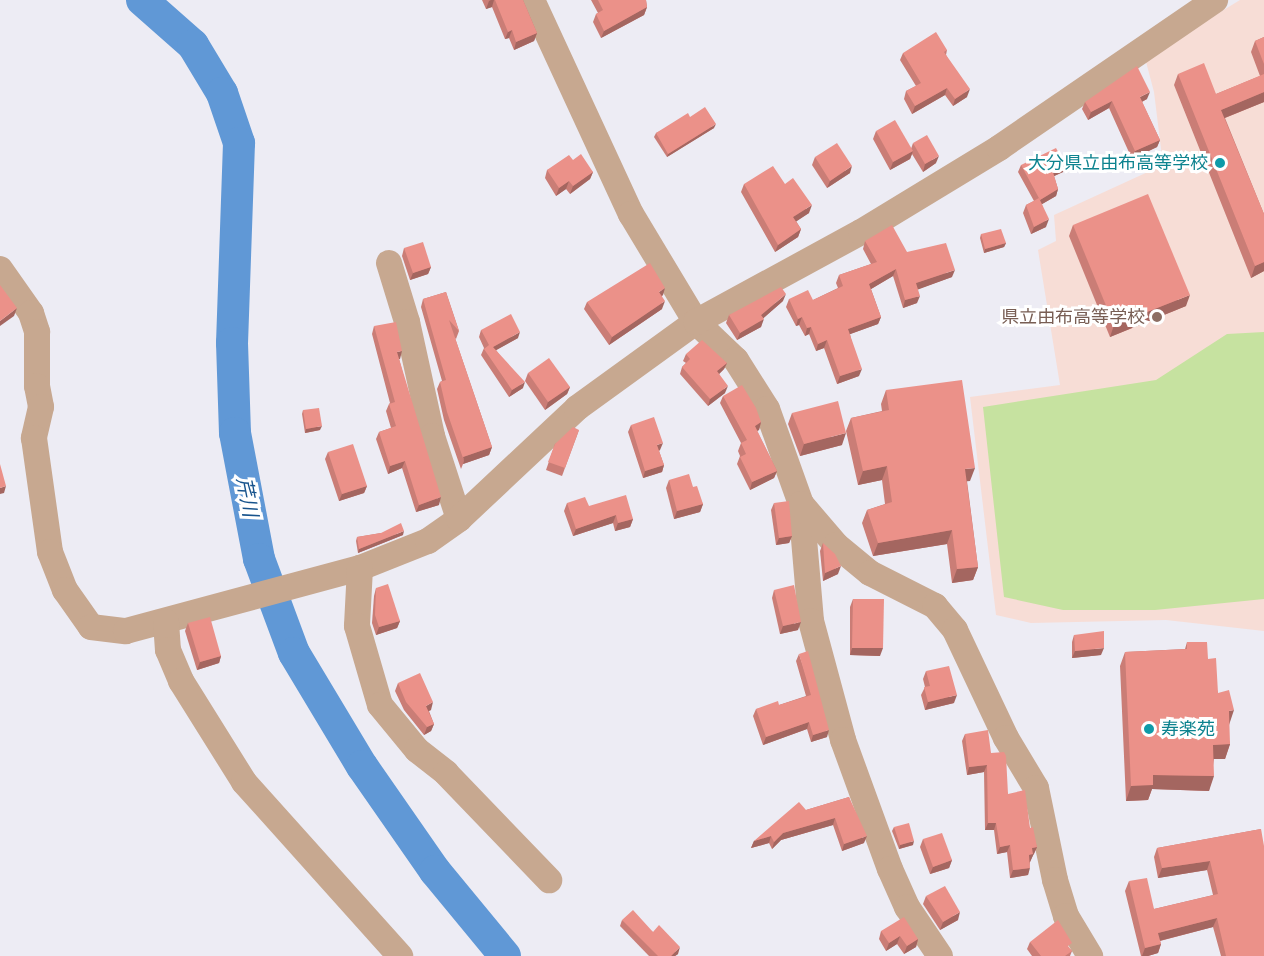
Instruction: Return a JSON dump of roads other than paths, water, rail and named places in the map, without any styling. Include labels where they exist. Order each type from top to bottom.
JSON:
[{"type":"street","points":[[532,0],[631,214],[696,322],[736,360],[766,409],[801,504],[811,621],[835,713],[890,869],[907,907],[940,956]]},
{"type":"street","points":[[0,269],[31,313],[37,332],[40,407],[34,438],[39,492],[50,552],[65,591],[91,627],[126,631],[351,570],[428,541],[459,519],[577,408],[696,322],[861,232],[999,148],[1215,0]]},
{"type":"street","points":[[388,264],[407,322],[432,436],[459,519]]},
{"type":"street","points":[[801,504],[836,545],[870,573],[935,606],[955,630],[1006,738],[1036,788],[1066,916],[1090,956]]},
{"type":"street","points":[[351,570],[357,626],[380,705],[417,750],[446,773],[549,880]]},
{"type":"street","points":[[166,622],[168,650],[181,681],[244,782],[400,956]]},
{"type":"waterway","name":"芹川","points":[[142,0],[193,45],[222,93],[239,143],[232,343],[235,433],[259,559],[294,653],[362,766],[435,871],[505,956]]},
{"type":"place","name":"大分県立由布高等学校","points":[[1220,163]]},
{"type":"place","name":"県立由布高等学校","points":[[1157,317]]},
{"type":"place","name":"寿楽苑","points":[[1149,729]]}]
